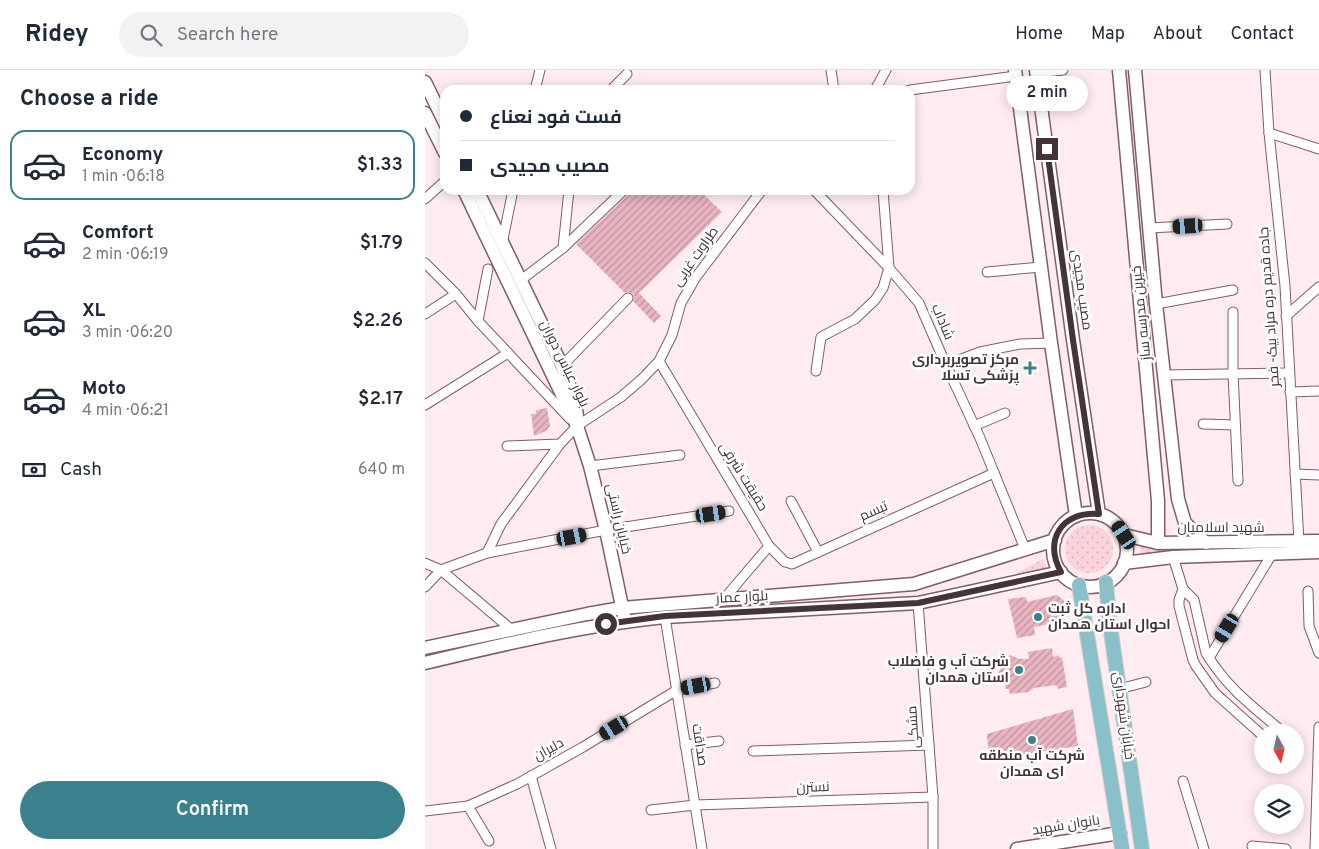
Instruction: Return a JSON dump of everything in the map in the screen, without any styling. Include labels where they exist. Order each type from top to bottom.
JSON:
[{"type":"main road","name":"خیرین مدرسه ساز","points":[[1119,70],[1158,501],[1158,543]]},
{"type":"main road","name":"خیرین مدرسه ساز","points":[[1135,70],[1156,304],[1178,499],[1185,523],[1206,544]]},
{"type":"main road","name":"مصیب مجیدی","points":[[1036,71],[1099,514]]},
{"type":"main road","points":[[1015,73],[1076,516]]},
{"type":"main road","points":[[425,82],[428,96],[440,115]]},
{"type":"main road","points":[[425,113],[440,143]]},
{"type":"main road","name":"بلوار عباس دوران","points":[[465,195],[577,426]]},
{"type":"main road","name":"بلوار عباس دوران","points":[[479,195],[562,366],[574,397],[577,426]]},
{"type":"main road","name":"خیابان راستی","points":[[577,426],[590,466],[606,530],[623,614]]},
{"type":"main road","points":[[1158,501],[1178,499]]},
{"type":"main road","points":[[1087,513],[1099,514],[1114,522],[1124,535],[1127,544],[1127,554],[1120,571],[1107,582],[1098,586],[1079,585],[1069,580],[1055,562],[1053,551],[1055,540],[1059,530],[1067,521],[1087,513]]},
{"type":"main road","name":"شهید اسلامیان","points":[[1124,535],[1158,543],[1206,544],[1319,541]]},
{"type":"main road","name":"بلوار عمار","points":[[425,648],[512,630],[723,600],[914,584],[1055,540]]},
{"type":"main road","name":"شهید اسلامیان","points":[[1124,563],[1173,557],[1319,552]]},
{"type":"main road","name":"بلوار عمار","points":[[425,663],[623,614],[665,616],[918,603],[1061,572]]},
{"type":"main road","name":"خیابان شهرداری","points":[[1107,582],[1109,618],[1142,849]]},
{"type":"main road","name":"خیابان شهرداری","points":[[1079,585],[1122,849]]},
{"type":"main road","name":"بانوان شهید","points":[[1017,849],[1120,833]]},
{"type":"street","points":[[536,85],[540,70]]},
{"type":"street","points":[[831,70],[832,85]]},
{"type":"street","points":[[878,85],[887,70]]},
{"type":"street","points":[[1036,71],[1063,70]]},
{"type":"street","name":"جاده قدیم دره مراد بیک- فجر","points":[[1265,70],[1286,316],[1299,542]]},
{"type":"street","points":[[915,89],[1015,73]]},
{"type":"street","points":[[616,85],[627,74]]},
{"type":"street","points":[[1269,133],[1319,149]]},
{"type":"street","points":[[425,199],[440,186]]},
{"type":"street","points":[[502,244],[512,195]]},
{"type":"street","points":[[563,248],[568,195]]},
{"type":"street","points":[[521,280],[563,248],[619,195]]},
{"type":"street","name":"طراوت غربی","points":[[487,553],[501,524],[560,444],[577,426],[621,397],[659,361],[672,335],[681,303],[696,277],[758,195]]},
{"type":"street","name":"شاداب","points":[[819,195],[889,268],[919,303],[975,426],[1025,549]]},
{"type":"street","points":[[816,371],[821,337],[855,319],[883,288],[889,268],[883,195]]},
{"type":"street","points":[[1149,228],[1227,224]]},
{"type":"street","points":[[425,263],[456,294],[478,321],[577,426]]},
{"type":"street","points":[[987,272],[1041,267]]},
{"type":"street","points":[[478,321],[488,269]]},
{"type":"street","points":[[1286,316],[1319,287]]},
{"type":"street","points":[[1156,304],[1233,290]]},
{"type":"street","points":[[425,314],[456,294]]},
{"type":"street","points":[[562,366],[628,298]]},
{"type":"street","points":[[1233,312],[1233,374],[1238,481]]},
{"type":"street","points":[[946,365],[980,352],[1020,344],[1051,343]]},
{"type":"street","points":[[425,405],[508,353]]},
{"type":"street","name":"حقیقت شرفی","points":[[659,361],[769,546]]},
{"type":"street","points":[[1164,375],[1289,373]]},
{"type":"street","points":[[1290,392],[1319,391]]},
{"type":"street","points":[[975,426],[1005,413]]},
{"type":"street","points":[[1203,424],[1235,426]]},
{"type":"street","points":[[507,446],[560,444]]},
{"type":"street","points":[[590,466],[680,455]]},
{"type":"street","name":"تبسم","points":[[769,546],[785,562],[793,564],[994,473]]},
{"type":"street","points":[[1295,474],[1319,475]]},
{"type":"street","points":[[791,501],[818,552]]},
{"type":"street","points":[[425,588],[441,570],[487,553],[606,530],[729,511]]},
{"type":"street","points":[[723,600],[769,546]]},
{"type":"street","points":[[1209,658],[1272,554]]},
{"type":"street","points":[[1173,557],[1183,588],[1194,600],[1209,658],[1228,684],[1275,724]]},
{"type":"street","points":[[425,563],[441,570],[512,630]]},
{"type":"street","points":[[1183,588],[1179,606],[1193,660],[1215,693],[1254,728]]},
{"type":"street","points":[[1307,591],[1309,626],[1319,653]]},
{"type":"street","name":"مشکی","points":[[918,603],[933,797],[933,849]]},
{"type":"street","name":"صداقت","points":[[665,616],[702,849]]},
{"type":"street","name":"دلیران","points":[[425,811],[468,806],[517,784],[583,747],[677,690],[715,682]]},
{"type":"street","points":[[1119,689],[1146,682]]},
{"type":"street","points":[[1315,849],[1319,726]]},
{"type":"street","points":[[685,744],[719,742]]},
{"type":"street","points":[[753,751],[929,745]]},
{"type":"street","points":[[531,776],[551,849]]},
{"type":"street","points":[[1183,781],[1204,849]]},
{"type":"street","name":"نسترن","points":[[651,810],[695,805],[933,797]]},
{"type":"street","points":[[468,806],[489,841]]},
{"type":"street","points":[[1252,846],[1286,849]]},
{"type":"shaded area","points":[[1089,525],[1098,527],[1106,532],[1111,540],[1113,549],[1111,558],[1106,566],[1098,571],[1089,573],[1080,571],[1072,566],[1067,558],[1065,549],[1067,540],[1072,532],[1080,527]]},
{"type":"shaded area","points":[[1140,546],[1171,550],[1141,557]]},
{"type":"shaded area","points":[[1043,559],[1047,569],[1017,573]]},
{"type":"building","points":[[628,195],[704,195],[722,212],[639,293],[661,316],[654,323],[633,301],[633,294],[625,293],[576,244]]},
{"type":"building","points":[[547,408],[550,426],[546,431],[534,436],[531,414],[536,414],[536,410]]},
{"type":"building","name":"اداره کل ثبت احوال استان همدان","points":[[1057,595],[1069,605],[1070,614],[1064,615],[1065,621],[1034,627],[1035,635],[1017,638],[1008,599],[1026,597],[1027,602]]},
{"type":"building","name":"شرکت آب و فاضلاب استان همدان","points":[[1052,648],[1053,657],[1059,655],[1059,658],[1062,657],[1067,687],[1058,689],[1056,685],[1034,688],[1029,692],[1010,694],[1009,689],[1006,689],[1003,676],[998,673],[1010,655],[1019,659],[1029,659],[1028,652]]},
{"type":"building","name":"شرکت آب منطقه ای همدان","points":[[1073,709],[1078,746],[989,760],[987,734]]},
{"type":"place","name":"مرکز تصویربرداری پزشکی تسلا","points":[[1030,368]]},
{"type":"place","name":"اداره کل ثبت احوال استان همدان","points":[[1038,617]]},
{"type":"place","name":"شرکت آب و فاضلاب استان همدان","points":[[1019,670]]},
{"type":"place","name":"شرکت آب منطقه ای همدان","points":[[1032,740]]},
{"type":"route","points":[[606,624],[665,616],[918,603],[1061,572],[1055,562],[1053,551],[1059,530],[1067,521],[1076,516],[1087,513],[1099,514],[1047,149]]}]
